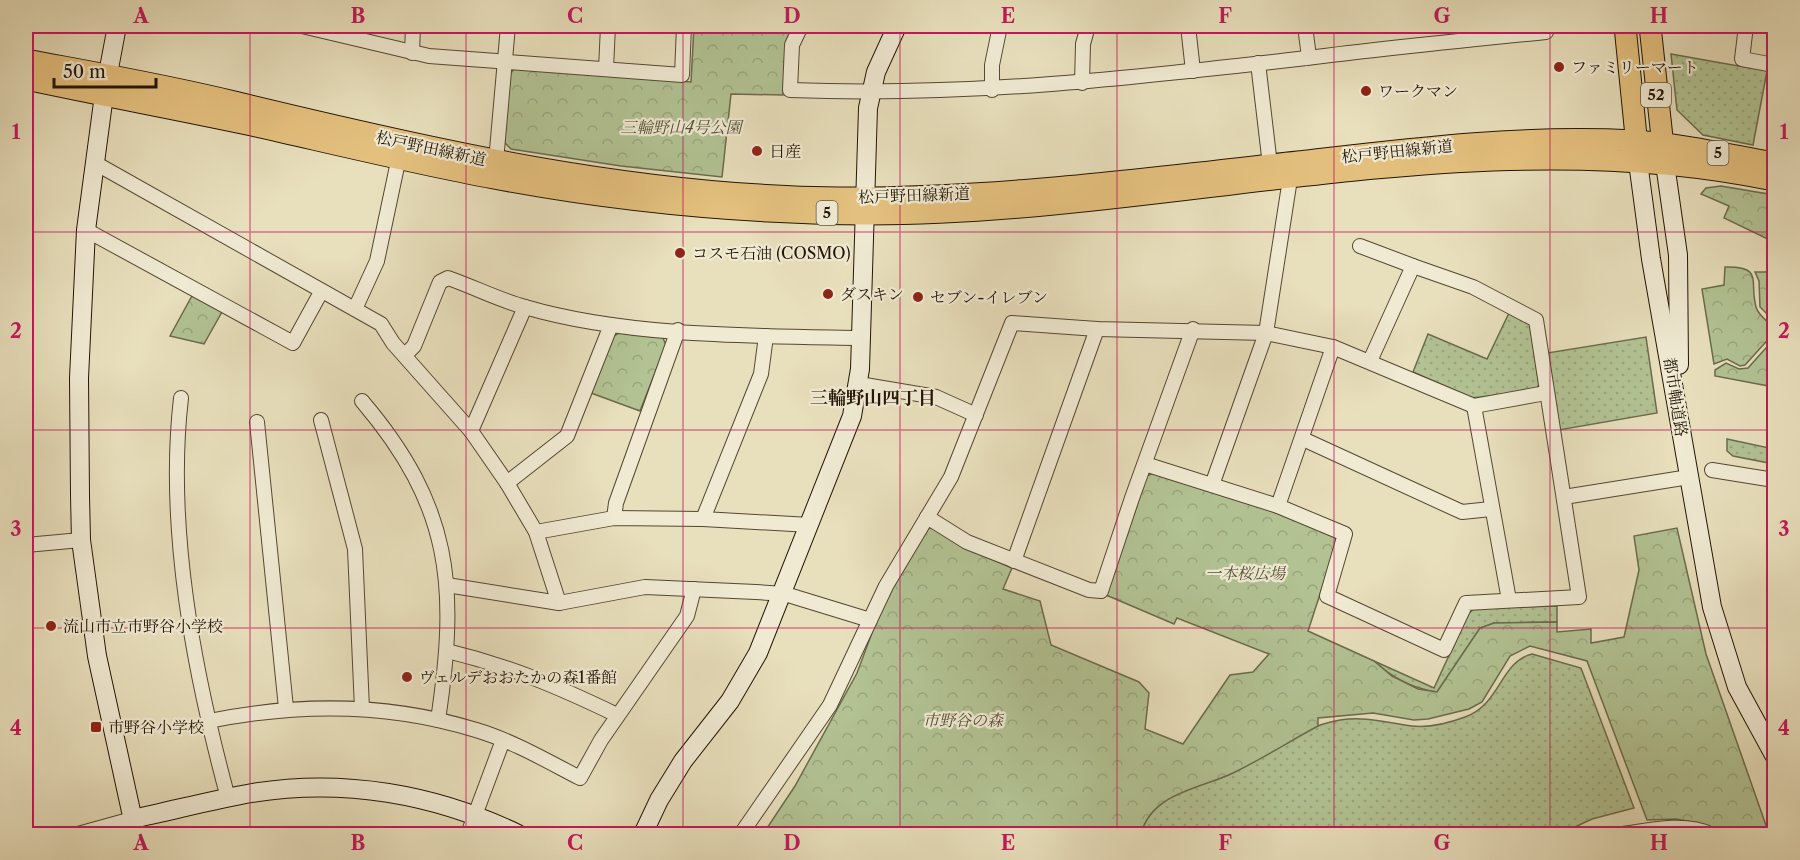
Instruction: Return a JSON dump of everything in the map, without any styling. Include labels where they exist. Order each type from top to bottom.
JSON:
[{"type":"main road","name":"都市軸道路","points":[[1626,26],[1637,152]]},
{"type":"main road","name":"52","points":[[1650,26],[1664,154]]},
{"type":"main road","name":"松戸野田線新道","points":[[26,60],[106,86],[399,158],[495,178],[664,202],[757,211],[865,206],[1077,187],[1489,141],[1552,139],[1637,152],[1774,163]]},
{"type":"main road","name":"松戸野田線新道","points":[[26,80],[106,86],[232,102],[327,126],[496,161],[684,188],[865,206],[999,210],[1474,160],[1637,152]]},
{"type":"main road","name":"松戸野田線新道","points":[[1664,154],[1774,180]]},
{"type":"street","points":[[117,26],[106,86],[86,230],[79,378],[81,540],[97,656],[134,827]]},
{"type":"street","points":[[302,26],[338,30],[412,53],[682,75],[684,26]]},
{"type":"street","points":[[412,53],[413,26]]},
{"type":"street","points":[[496,161],[508,26]]},
{"type":"street","points":[[606,69],[608,26]]},
{"type":"street","points":[[801,26],[792,45],[790,90],[870,93],[993,90],[1082,83],[1546,32],[1546,26]]},
{"type":"street","points":[[643,834],[683,761],[730,702],[747,674],[782,594],[852,416],[859,384],[862,338],[870,93],[876,72],[897,26]]},
{"type":"street","points":[[993,90],[992,66],[1000,26]]},
{"type":"street","points":[[1082,83],[1083,44],[1088,26]]},
{"type":"street","points":[[1188,26],[1193,71]]},
{"type":"street","points":[[1305,26],[1309,57]]},
{"type":"street","points":[[1746,26],[1742,59],[1774,65]]},
{"type":"street","points":[[1257,63],[1270,165]]},
{"type":"street","name":"都市軸道路","points":[[1637,152],[1651,259],[1712,607],[1730,668],[1774,755]]},
{"type":"street","points":[[1664,154],[1678,255],[1679,412]]},
{"type":"street","points":[[355,309],[377,261],[399,158]]},
{"type":"street","points":[[95,163],[381,324],[405,356],[471,431],[507,483],[536,532],[559,603]]},
{"type":"street","points":[[1212,485],[1266,333],[1290,179]]},
{"type":"street","points":[[86,230],[293,343],[321,292]]},
{"type":"street","points":[[1145,464],[1278,506],[1345,534],[1327,596],[1444,650],[1467,603],[1579,597],[1536,320],[1473,287],[1360,246]]},
{"type":"street","points":[[1370,361],[1413,266]]},
{"type":"street","points":[[405,356],[414,346],[440,282],[448,278],[525,307],[611,325],[766,336],[862,338]]},
{"type":"street","points":[[471,431],[525,307]]},
{"type":"street","points":[[741,834],[830,705],[886,586],[951,477],[1012,323],[1097,329],[1193,329],[1266,333],[1333,347],[1474,406],[1546,393]]},
{"type":"street","points":[[507,483],[567,436],[611,325]]},
{"type":"street","points":[[1014,561],[1097,329]]},
{"type":"street","points":[[927,517],[967,542],[1089,590],[1101,591],[1193,329]]},
{"type":"street","points":[[614,519],[616,503],[678,330]]},
{"type":"street","points":[[703,519],[761,374],[766,336]]},
{"type":"street","points":[[1278,506],[1333,347]]},
{"type":"street","points":[[859,384],[936,397],[976,415]]},
{"type":"street","points":[[181,398],[177,431],[177,480],[183,566],[192,633],[209,721],[228,798]]},
{"type":"street","points":[[362,401],[403,454],[427,502],[440,540],[447,585],[447,651],[438,720]]},
{"type":"street","points":[[1474,406],[1509,600]]},
{"type":"street","points":[[321,420],[355,549],[362,709]]},
{"type":"street","points":[[257,422],[286,708]]},
{"type":"street","points":[[1303,439],[1462,512],[1491,509]]},
{"type":"street","points":[[1712,470],[1774,480]]},
{"type":"street","points":[[1564,497],[1689,477]]},
{"type":"street","points":[[536,532],[614,519],[703,519],[810,525]]},
{"type":"street","points":[[26,545],[81,540]]},
{"type":"street","points":[[447,585],[559,603],[645,587],[782,594],[870,620]]},
{"type":"street","points":[[209,721],[286,708],[362,709],[438,720],[503,740],[580,778],[617,715],[663,654],[687,616],[694,589]]},
{"type":"street","points":[[447,651],[494,662],[540,678],[617,715]]},
{"type":"street","points":[[468,834],[503,740]]},
{"type":"street","points":[[78,834],[134,827],[228,798],[295,788],[366,789],[436,802],[475,815],[518,834]]},
{"type":"street","points":[[1623,834],[1686,829],[1701,830],[1710,834]]},
{"type":"green space","name":"三輪野山4号公園","points":[[694,26],[793,26],[786,42],[783,95],[731,94],[722,177],[621,166],[511,149],[504,142],[510,74],[514,69],[691,82]]},
{"type":"green space","points":[[1671,54],[1767,71],[1753,145],[1703,135],[1677,110]]},
{"type":"green space","points":[[1721,186],[1774,195],[1774,242],[1724,218],[1729,206],[1701,194],[1706,188]]},
{"type":"green space","points":[[1774,261],[1774,321],[1760,307],[1759,281],[1755,272],[1766,272]]},
{"type":"green space","points":[[1725,267],[1737,267],[1750,272],[1757,310],[1774,328],[1774,333],[1745,365],[1740,366],[1727,359],[1714,364],[1702,289],[1724,285]]},
{"type":"green space","points":[[193,294],[223,310],[204,344],[170,336]]},
{"type":"green space","points":[[1509,313],[1530,324],[1539,385],[1535,390],[1472,398],[1413,372],[1428,334],[1487,359]]},
{"type":"green space","points":[[619,333],[662,336],[666,345],[640,411],[591,393],[612,337]]},
{"type":"green space","points":[[1646,337],[1657,413],[1559,430],[1547,353]]},
{"type":"green space","points":[[1774,339],[1774,387],[1715,376],[1715,370],[1726,363],[1739,369],[1748,368]]},
{"type":"green space","points":[[1727,439],[1774,449],[1774,464],[1733,456],[1727,451]]},
{"type":"green space","name":"市野谷の森","points":[[1153,473],[1274,512],[1335,536],[1337,542],[1308,631],[1374,661],[1392,676],[1418,689],[1437,692],[1480,628],[1494,623],[1557,622],[1557,632],[1591,629],[1591,643],[1624,637],[1639,570],[1634,536],[1677,528],[1706,654],[1769,834],[1727,834],[1693,822],[1676,819],[1647,820],[1587,661],[1530,646],[1510,656],[1482,702],[1469,709],[1414,720],[1373,713],[1318,718],[1318,726],[1255,762],[1166,801],[1146,820],[1141,834],[1044,834],[1029,827],[1014,834],[763,834],[795,786],[857,673],[882,606],[927,529],[934,527],[963,546],[1012,568],[1003,589],[1040,601],[1051,645],[1139,682],[1149,693],[1145,729],[1183,744],[1230,675],[1253,672],[1269,654],[1177,618],[1174,624],[1106,595],[1147,476]]},
{"type":"green space","points":[[1557,606],[1557,622],[1494,623],[1480,628],[1437,692],[1403,681],[1374,661],[1434,688],[1468,614],[1475,608]]},
{"type":"green space","points":[[1532,654],[1581,668],[1634,808],[1592,819],[1560,834],[1141,834],[1149,817],[1169,799],[1189,788],[1234,772],[1312,728],[1340,720],[1359,719],[1426,726],[1465,717],[1486,703],[1513,665],[1521,658]]},
{"type":"place","name":"ファミリーマート","points":[[1559,67]]},
{"type":"place","name":"ワークマン","points":[[1366,91]]},
{"type":"place","name":"日産","points":[[757,151]]},
{"type":"place","name":"コスモ石油 (COSMO)","points":[[680,253]]},
{"type":"place","name":"ダスキン","points":[[828,294]]},
{"type":"place","name":"セブン-イレブン","points":[[918,297]]},
{"type":"place","name":"流山市立市野谷小学校","points":[[51,626]]},
{"type":"place","name":"ヴェルデおおたかの森1番館","points":[[407,677]]},
{"type":"place","name":"市野谷小学校","points":[[96,727]]},
{"type":"district","name":"三輪野山四丁目","points":[[873,398]]},
{"type":"park label","name":"一本桜広場","points":[[1245,573]]}]
